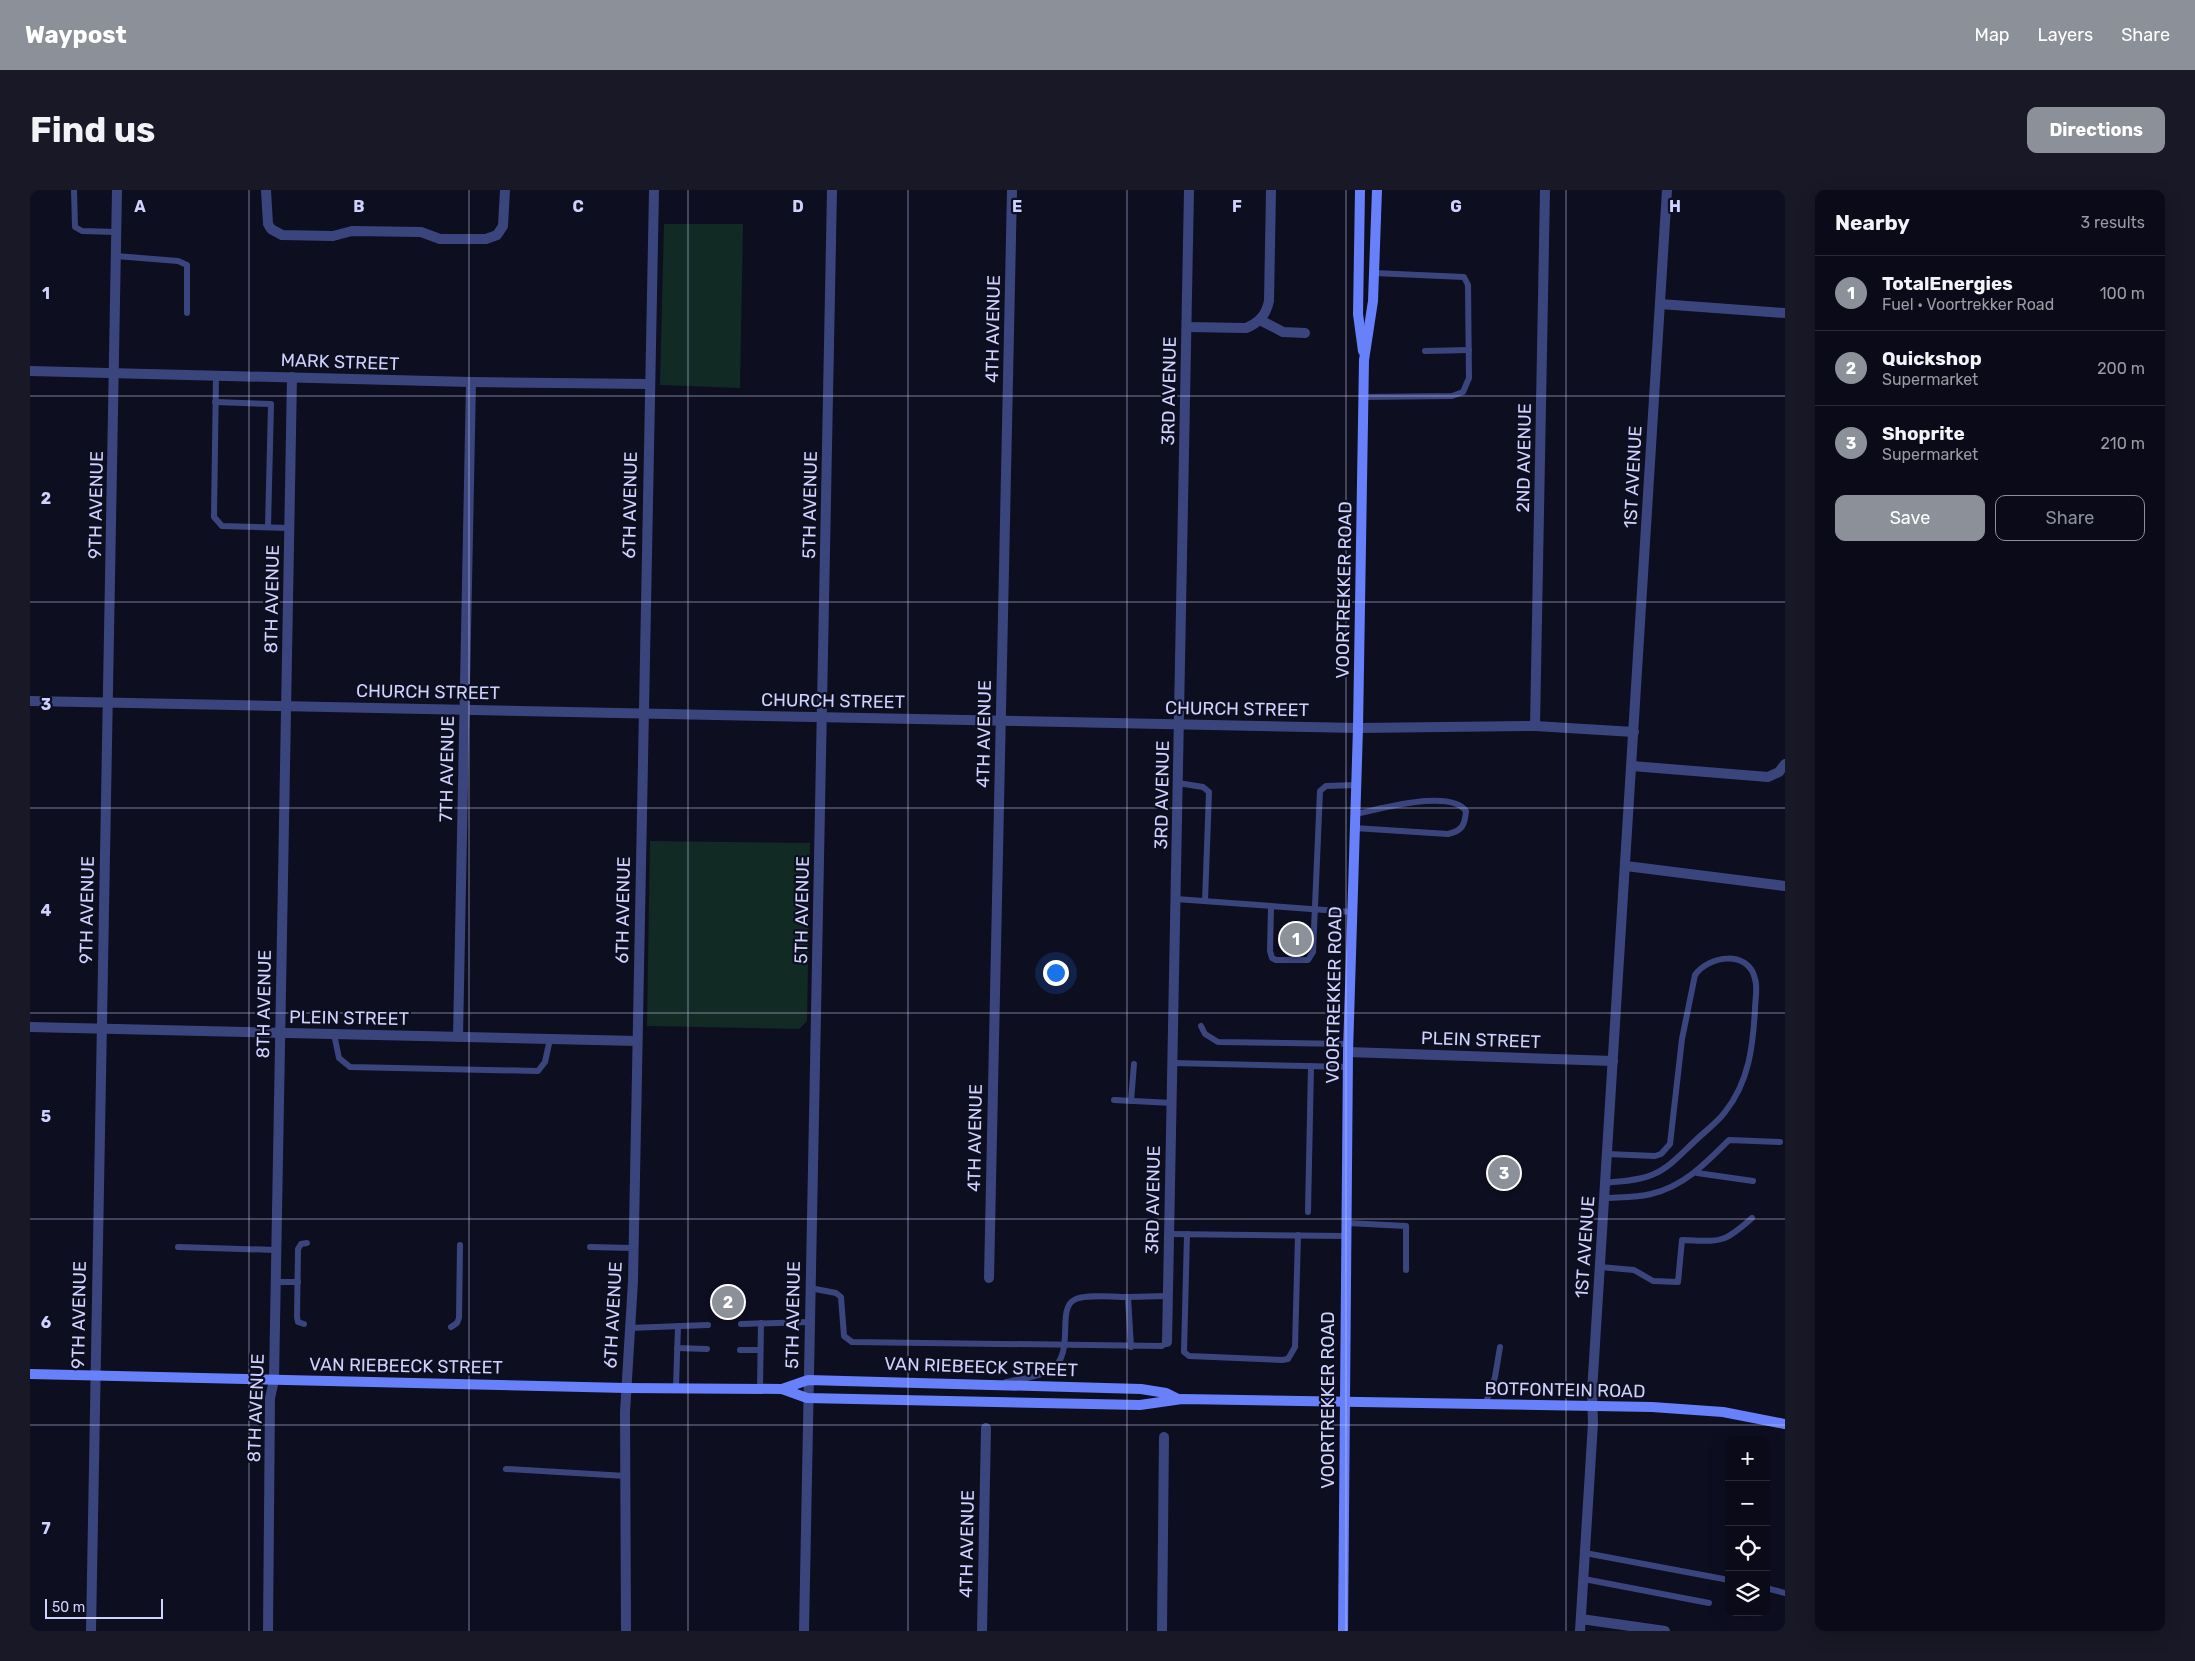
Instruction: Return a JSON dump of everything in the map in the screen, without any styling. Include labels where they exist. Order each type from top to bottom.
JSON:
[{"type":"main road","name":"VOORTREKKER ROAD","points":[[1360,190],[1358,314],[1364,360]]},
{"type":"main road","name":"VOORTREKKER ROAD","points":[[1343,1631],[1348,1048],[1358,728],[1363,397],[1364,360],[1372,313],[1377,190]]},
{"type":"main road","name":"VAN RIEBEECK STREET","points":[[30,1374],[626,1388],[760,1388],[782,1389],[807,1398],[1140,1404],[1165,1403],[1178,1399],[1344,1403]]},
{"type":"main road","name":"VAN RIEBEECK STREET","points":[[782,1389],[808,1380],[998,1384],[1141,1389],[1166,1393],[1178,1399]]},
{"type":"main road","name":"BOTFONTEIN ROAD","points":[[1344,1403],[1593,1408],[1652,1407],[1723,1412],[1785,1424]]},
{"type":"street","name":"9TH AVENUE","points":[[91,1631],[94,1376],[117,190]]},
{"type":"street","points":[[266,190],[268,224],[271,229],[282,235],[333,236],[352,231],[372,231],[421,232],[440,239],[486,239],[497,235],[503,226],[505,190]]},
{"type":"street","name":"6TH AVENUE","points":[[626,1631],[626,1388],[633,1248],[654,190]]},
{"type":"street","name":"5TH AVENUE","points":[[804,1631],[807,1398],[832,190]]},
{"type":"street","name":"4TH AVENUE","points":[[989,1278],[1012,190]]},
{"type":"street","name":"3RD AVENUE","points":[[1167,1342],[1189,190]]},
{"type":"street","points":[[1187,327],[1246,328],[1260,320],[1269,301],[1271,190]]},
{"type":"street","name":"2ND AVENUE","points":[[1535,726],[1545,190]]},
{"type":"street","name":"1ST AVENUE","points":[[1580,1631],[1593,1408],[1592,1392],[1667,190]]},
{"type":"street","points":[[1660,304],[1785,313]]},
{"type":"street","points":[[1260,320],[1283,332],[1305,333]]},
{"type":"street","name":"MARK STREET","points":[[30,371],[471,382],[649,384]]},
{"type":"street","name":"8TH AVENUE","points":[[268,1631],[270,1398],[274,1380],[292,377]]},
{"type":"street","name":"7TH AVENUE","points":[[458,1037],[471,382]]},
{"type":"street","name":"CHURCH STREET","points":[[30,701],[1358,728],[1535,726],[1634,732]]},
{"type":"street","points":[[1632,766],[1768,778],[1779,772],[1785,764]]},
{"type":"street","points":[[1626,866],[1785,886]]},
{"type":"street","name":"PLEIN STREET","points":[[30,1028],[637,1041]]},
{"type":"street","name":"PLEIN STREET","points":[[1348,1048],[1613,1061]]},
{"type":"street","name":"4TH AVENUE","points":[[982,1631],[986,1428]]},
{"type":"street","points":[[1162,1631],[1164,1437]]},
{"type":"street","points":[[1581,1619],[1665,1631]]},
{"type":"lane","points":[[74,190],[75,227],[82,231],[116,232]]},
{"type":"lane","points":[[116,256],[178,261],[187,265],[187,313]]},
{"type":"lane","points":[[1363,397],[1457,395],[1467,387],[1469,350],[1468,284],[1464,276],[1374,273]]},
{"type":"lane","points":[[1425,351],[1469,350]]},
{"type":"lane","points":[[216,376],[214,517],[222,526],[289,528]]},
{"type":"lane","points":[[215,402],[271,404],[268,527]]},
{"type":"lane","points":[[1178,783],[1203,787],[1209,792],[1206,901]]},
{"type":"lane","points":[[1271,906],[1270,955],[1276,960],[1304,960],[1311,956],[1313,952],[1320,791],[1326,786],[1356,785]]},
{"type":"lane","points":[[1354,828],[1448,834],[1458,832],[1462,828],[1466,811],[1455,802],[1417,802],[1393,805],[1381,810],[1355,814]]},
{"type":"lane","points":[[1176,899],[1352,912]]},
{"type":"lane","points":[[1606,1183],[1643,1178],[1662,1170],[1725,1113],[1740,1088],[1751,1058],[1756,979],[1749,966],[1739,960],[1724,958],[1711,961],[1701,967],[1695,975],[1682,1039],[1675,1116],[1670,1144],[1667,1149],[1655,1156],[1607,1154]]},
{"type":"lane","points":[[1201,1026],[1205,1034],[1218,1042],[1348,1048]]},
{"type":"lane","points":[[334,1034],[339,1058],[345,1065],[389,1068],[538,1071],[546,1062],[550,1039]]},
{"type":"lane","points":[[1172,1063],[1349,1067]]},
{"type":"lane","points":[[1131,1101],[1134,1064]]},
{"type":"lane","points":[[1308,1212],[1311,1066]]},
{"type":"lane","points":[[1114,1100],[1172,1103]]},
{"type":"lane","points":[[1604,1198],[1649,1195],[1672,1188],[1697,1173],[1729,1140],[1780,1142]]},
{"type":"lane","points":[[1697,1173],[1753,1181]]},
{"type":"lane","points":[[1600,1266],[1634,1270],[1654,1281],[1678,1282],[1682,1240],[1720,1242],[1735,1233],[1752,1218]]},
{"type":"lane","points":[[1347,1223],[1406,1226],[1406,1270]]},
{"type":"lane","points":[[1169,1234],[1346,1236]]},
{"type":"lane","points":[[1188,1234],[1184,1352],[1189,1356],[1282,1360],[1288,1359],[1295,1347],[1298,1235]]},
{"type":"lane","points":[[304,1324],[298,1322],[297,1317],[298,1249],[300,1244],[307,1242]]},
{"type":"lane","points":[[451,1327],[459,1318],[460,1245]]},
{"type":"lane","points":[[178,1247],[276,1250]]},
{"type":"lane","points":[[590,1247],[633,1248]]},
{"type":"lane","points":[[276,1282],[298,1282]]},
{"type":"lane","points":[[810,1288],[836,1293],[841,1297],[844,1336],[852,1342],[1065,1344],[1131,1347],[1162,1346],[1167,1342]]},
{"type":"lane","points":[[998,1384],[1048,1372],[1058,1364],[1065,1344],[1067,1309],[1075,1300],[1168,1296]]},
{"type":"lane","points":[[1128,1297],[1131,1347]]},
{"type":"lane","points":[[741,1324],[809,1322]]},
{"type":"lane","points":[[760,1388],[761,1323]]},
{"type":"lane","points":[[629,1328],[708,1325]]},
{"type":"lane","points":[[676,1387],[678,1326]]},
{"type":"lane","points":[[1485,1405],[1495,1377],[1500,1347]]},
{"type":"lane","points":[[677,1348],[707,1349]]},
{"type":"lane","points":[[740,1350],[760,1350]]},
{"type":"lane","points":[[506,1469],[626,1476]]},
{"type":"lane","points":[[1585,1553],[1725,1579]]},
{"type":"lane","points":[[1584,1579],[1709,1603]]},
{"type":"lane","points":[[1770,1589],[1785,1593]]},
{"type":"green space","points":[[664,224],[743,224],[740,388],[660,385]]},
{"type":"green space","points":[[650,841],[810,843],[807,1021],[799,1029],[647,1026]]},
{"type":"place","name":"TotalEnergies","points":[[1296,939]]},
{"type":"place","name":"Shoprite","points":[[1504,1173]]},
{"type":"place","name":"Quickshop","points":[[728,1302]]}]
